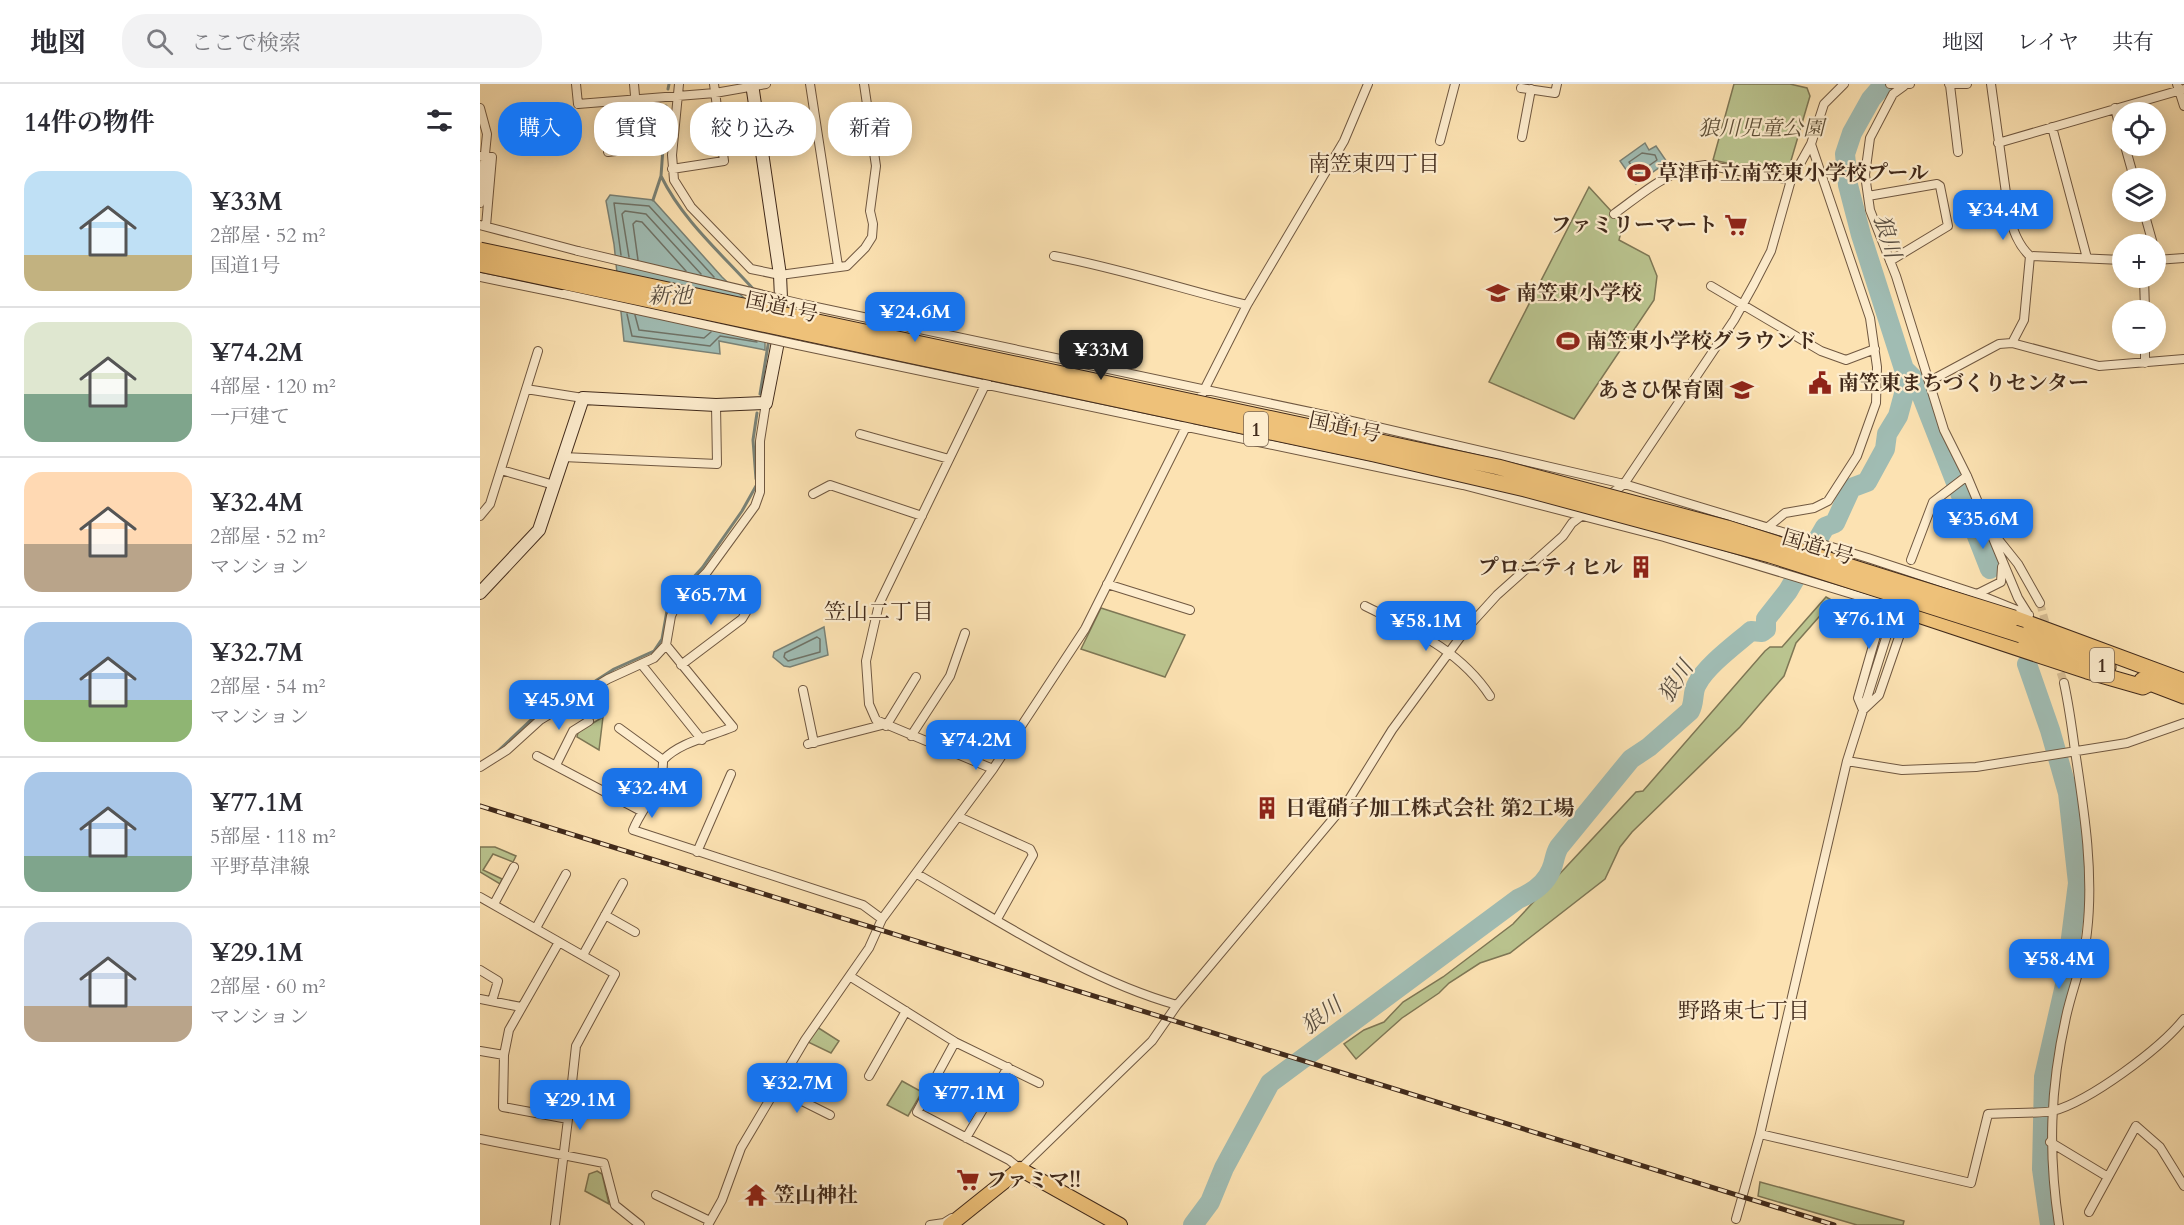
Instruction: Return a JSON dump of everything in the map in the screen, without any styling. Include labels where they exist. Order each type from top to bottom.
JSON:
[{"type":"highway","name":"国道1号","points":[[480,249],[1355,435],[1498,468],[1727,528],[2021,616],[2153,677],[2184,696]]},
{"type":"highway","name":"国道1号","points":[[480,264],[1318,442],[1525,489],[1749,549],[1863,583],[2153,677],[2184,681]]},
{"type":"highway","points":[[1885,604],[2087,671],[2143,687],[2153,677]]},
{"type":"main road","points":[[955,1221],[1020,1169],[1120,1225]]},
{"type":"street","points":[[576,84],[578,104],[678,96],[715,88],[766,84]]},
{"type":"street","points":[[634,84],[635,100]]},
{"type":"street","points":[[679,84],[672,169],[674,180],[691,207],[751,269],[780,275],[847,266],[865,248],[872,237],[873,224],[870,211],[876,166],[864,84]]},
{"type":"street","points":[[810,84],[838,266]]},
{"type":"street","points":[[656,1195],[709,1223],[741,1148],[826,1007],[851,977],[869,948],[882,919],[993,770],[1085,629],[1246,305],[1344,141],[1368,84]]},
{"type":"street","points":[[1440,141],[1455,84]]},
{"type":"street","points":[[1522,137],[1526,88],[1555,93],[1557,84]]},
{"type":"street","points":[[955,1042],[916,1112],[1009,1160],[1020,1169],[1152,1041],[1177,1005],[1348,801],[1392,730],[1451,651],[1497,595],[1563,536],[1580,516],[1624,484],[1743,303],[1771,251],[1791,180],[1811,144],[1824,104],[1844,84]]},
{"type":"street","points":[[1890,84],[1907,85]]},
{"type":"street","points":[[1958,152],[1949,84],[1967,84]]},
{"type":"street","points":[[1990,84],[2014,234],[2030,256],[2024,320],[2012,343]]},
{"type":"street","points":[[480,767],[507,750],[540,720],[608,679],[654,658],[666,645],[671,616],[678,601],[707,572],[754,506],[760,492],[760,441],[782,321],[780,275],[752,85]]},
{"type":"street","points":[[483,156],[492,157],[483,225],[578,251],[802,304],[1204,389],[1624,484],[1977,594],[2021,616],[2021,604],[1967,476],[1944,430],[1890,261],[1870,210],[1865,176],[1870,138],[1893,94],[1907,85]]},
{"type":"street","points":[[672,169],[724,161],[715,88]]},
{"type":"street","points":[[2134,102],[2180,88],[2184,106]]},
{"type":"street","points":[[480,108],[487,134],[480,203]]},
{"type":"street","points":[[1998,143],[2112,109]]},
{"type":"street","points":[[2052,127],[2086,258]]},
{"type":"street","points":[[1768,527],[1785,513],[1814,508],[1828,501],[1857,456],[1876,403],[1875,349],[1870,318],[1811,144]]},
{"type":"street","points":[[1614,214],[1669,176],[1692,166],[1705,165],[1791,180]]},
{"type":"street","points":[[1868,196],[1937,184],[1940,186],[1948,226],[1946,230],[1890,261]]},
{"type":"street","points":[[1054,256],[1102,265],[1155,282],[1246,305]]},
{"type":"street","points":[[2030,256],[2112,259]]},
{"type":"street","points":[[2166,258],[2184,258]]},
{"type":"street","points":[[480,277],[1463,485],[1743,560],[1885,604],[1858,698],[1863,710]]},
{"type":"street","points":[[1712,285],[1821,351],[1846,360],[1875,349]]},
{"type":"street","points":[[1929,381],[1999,344],[2012,343],[2099,366],[2184,359]]},
{"type":"street","points":[[993,770],[876,720],[868,693],[866,661],[879,604],[1004,347]]},
{"type":"street","points":[[480,516],[490,504],[538,351]]},
{"type":"street","points":[[2145,354],[2145,363]]},
{"type":"street","points":[[526,389],[583,398],[716,405],[766,403]]},
{"type":"street","points":[[480,594],[539,530],[583,398]]},
{"type":"street","points":[[563,457],[717,464],[716,405]]},
{"type":"street","points":[[860,434],[949,459]]},
{"type":"street","points":[[501,470],[554,485]]},
{"type":"street","points":[[1911,560],[1933,502],[1967,476]]},
{"type":"street","points":[[813,494],[830,485],[922,516]]},
{"type":"street","points":[[1743,560],[1749,522]]},
{"type":"street","points":[[1989,529],[2018,564],[2040,603]]},
{"type":"street","points":[[1977,594],[2001,582],[2002,563]]},
{"type":"street","points":[[1107,584],[1190,609]]},
{"type":"street","points":[[681,664],[742,619],[754,599]]},
{"type":"street","points":[[1365,606],[1451,651],[1480,679],[1490,696]]},
{"type":"street","points":[[1863,710],[1879,695],[1908,611]]},
{"type":"street","points":[[1736,1219],[1760,1134],[1847,761],[1892,619]]},
{"type":"street","points":[[910,736],[950,676],[965,633]]},
{"type":"street","points":[[666,645],[733,727],[702,740],[674,748],[663,760],[663,777],[633,830],[863,905],[882,919]]},
{"type":"street","points":[[642,665],[702,740]]},
{"type":"street","points":[[803,690],[811,743],[884,725],[916,677]]},
{"type":"street","points":[[2059,1225],[2045,1111],[2087,935],[2090,895],[2083,795],[2064,683]]},
{"type":"street","points":[[556,765],[573,731],[589,721]]},
{"type":"street","points":[[1847,761],[1902,770],[1976,767],[2127,743],[2184,723]]},
{"type":"street","points":[[619,728],[663,760]]},
{"type":"street","points":[[537,756],[642,811]]},
{"type":"street","points":[[697,852],[731,774]]},
{"type":"street","points":[[959,817],[1030,849],[1033,855],[997,920]]},
{"type":"street","points":[[494,904],[514,867]]},
{"type":"street","points":[[536,928],[566,874]]},
{"type":"street","points":[[917,874],[1102,977],[1144,996],[1177,1005]]},
{"type":"street","points":[[583,955],[623,884]]},
{"type":"street","points":[[480,897],[615,974],[576,1046],[558,1224]]},
{"type":"street","points":[[605,915],[635,932]]},
{"type":"street","points":[[559,942],[509,1030],[504,1054],[503,1107],[568,1119]]},
{"type":"street","points":[[480,970],[498,981],[492,1001]]},
{"type":"street","points":[[851,977],[955,1042],[1039,1083]]},
{"type":"street","points":[[480,999],[521,1006]]},
{"type":"street","points":[[869,1076],[906,1011]]},
{"type":"street","points":[[1760,1134],[1971,1183],[1988,1114],[2045,1111],[2078,1100],[2112,1080],[2173,1033],[2184,1019]]},
{"type":"street","points":[[480,1051],[504,1054]]},
{"type":"street","points":[[966,1138],[1008,1067]]},
{"type":"street","points":[[776,1088],[830,1115]]},
{"type":"street","points":[[2089,1212],[2136,1126],[2160,1147],[2184,1186]]},
{"type":"street","points":[[480,1139],[604,1163],[615,1205],[641,1223],[640,1225]]},
{"type":"street","points":[[2050,1142],[2108,1177]]},
{"type":"street","points":[[930,1225],[955,1221]]},
{"type":"green space","name":"狼川児童公園","points":[[1734,84],[1790,84],[1807,88],[1810,96],[1790,164],[1773,173],[1713,160]]},
{"type":"green space","name":"南笠東小学校グラウンド","points":[[1589,187],[1623,224],[1619,240],[1649,256],[1657,276],[1654,300],[1574,419],[1489,382]]},
{"type":"green space","points":[[1826,597],[1833,601],[1796,643],[1784,676],[1740,727],[1632,832],[1620,847],[1605,879],[1510,953],[1480,963],[1449,983],[1439,993],[1402,1018],[1356,1059],[1344,1044],[1364,1030],[1384,1022],[1403,1002],[1443,977],[1513,924],[1636,792],[1643,791],[1765,651],[1770,647],[1782,647]]},
{"type":"green space","points":[[1101,608],[1185,635],[1165,677],[1081,649]]},
{"type":"green space","points":[[603,717],[599,750],[577,737],[578,732]]},
{"type":"green space","points":[[480,847],[495,847],[516,856],[513,862],[493,854],[483,870],[502,879],[500,884],[480,872]]},
{"type":"green space","points":[[817,1027],[839,1041],[831,1053],[808,1042]]},
{"type":"green space","points":[[902,1081],[922,1092],[908,1116],[887,1105]]},
{"type":"green space","points":[[597,1171],[602,1174],[609,1204],[585,1191],[589,1174]]},
{"type":"green space","points":[[1760,1182],[1904,1221],[1903,1225],[1857,1225],[1758,1196]]},
{"type":"water","name":"草津市立南笠東小学校プール","points":[[1645,143],[1649,150],[1656,146],[1667,162],[1636,184],[1620,161]]},
{"type":"water","name":"新池","points":[[610,195],[653,200],[722,277],[765,318],[765,350],[719,341],[720,354],[624,341],[614,244],[606,201]]},
{"type":"water","points":[[824,627],[828,655],[790,667],[784,666],[773,657],[774,652]]},
{"type":"waterway","points":[[668,89],[669,84]]},
{"type":"waterway","name":"狼川","points":[[1193,1225],[1210,1202],[1224,1168],[1270,1083],[1518,899],[1542,884],[1551,870],[1559,847],[1631,759],[1649,747],[1690,711],[1695,687],[1707,670],[1751,631],[1762,632],[1766,629],[1766,619],[1788,591],[1825,527],[1835,523],[1851,488],[1867,482],[1885,449],[1887,434],[1898,416],[1904,394],[1904,369],[1861,235],[1848,185],[1845,154],[1852,133],[1871,99],[1884,84]]},
{"type":"waterway","points":[[653,200],[661,176],[662,156]]},
{"type":"waterway","points":[[661,176],[680,208],[755,291]]},
{"type":"waterway","points":[[760,394],[769,339]]},
{"type":"waterway","points":[[1904,369],[1916,381],[1990,569]]},
{"type":"waterway","points":[[756,479],[753,440],[757,413]]},
{"type":"waterway","points":[[583,689],[614,669],[654,651],[662,639],[668,605],[702,568],[742,511],[756,486]]},
{"type":"waterway","points":[[2027,664],[2050,730],[2068,793],[2078,883],[2065,985],[2044,1077],[2042,1169],[2050,1225]]},
{"type":"waterway","points":[[497,752],[534,717],[560,703]]},
{"type":"tunnel","points":[[2040,603],[2048,632]]},
{"type":"tunnel","points":[[2057,661],[2064,683]]},
{"type":"railway","points":[[480,806],[1834,1225]]},
{"type":"place","name":"草津市立南笠東小学校プール","points":[[1639,173]]},
{"type":"place","name":"ファミリーマート","points":[[1736,225]]},
{"type":"place","name":"南笠東小学校","points":[[1498,293]]},
{"type":"place","name":"南笠東小学校グラウンド","points":[[1568,341]]},
{"type":"place","name":"南笠東まちづくりセンター","points":[[1820,383]]},
{"type":"place","name":"あさひ保育園","points":[[1742,390]]},
{"type":"place","name":"プロニティヒル","points":[[1641,567]]},
{"type":"place","name":"日電硝子加工株式会社 第2工場","points":[[1267,808]]},
{"type":"place","name":"ファミマ!!","points":[[968,1180]]},
{"type":"place","name":"笠山神社","points":[[756,1195]]},
{"type":"district","name":"南笠東四丁目","points":[[1374,163]]},
{"type":"district","name":"笠山二丁目","points":[[879,611]]},
{"type":"district","name":"野路東七丁目","points":[[1744,1010]]}]
